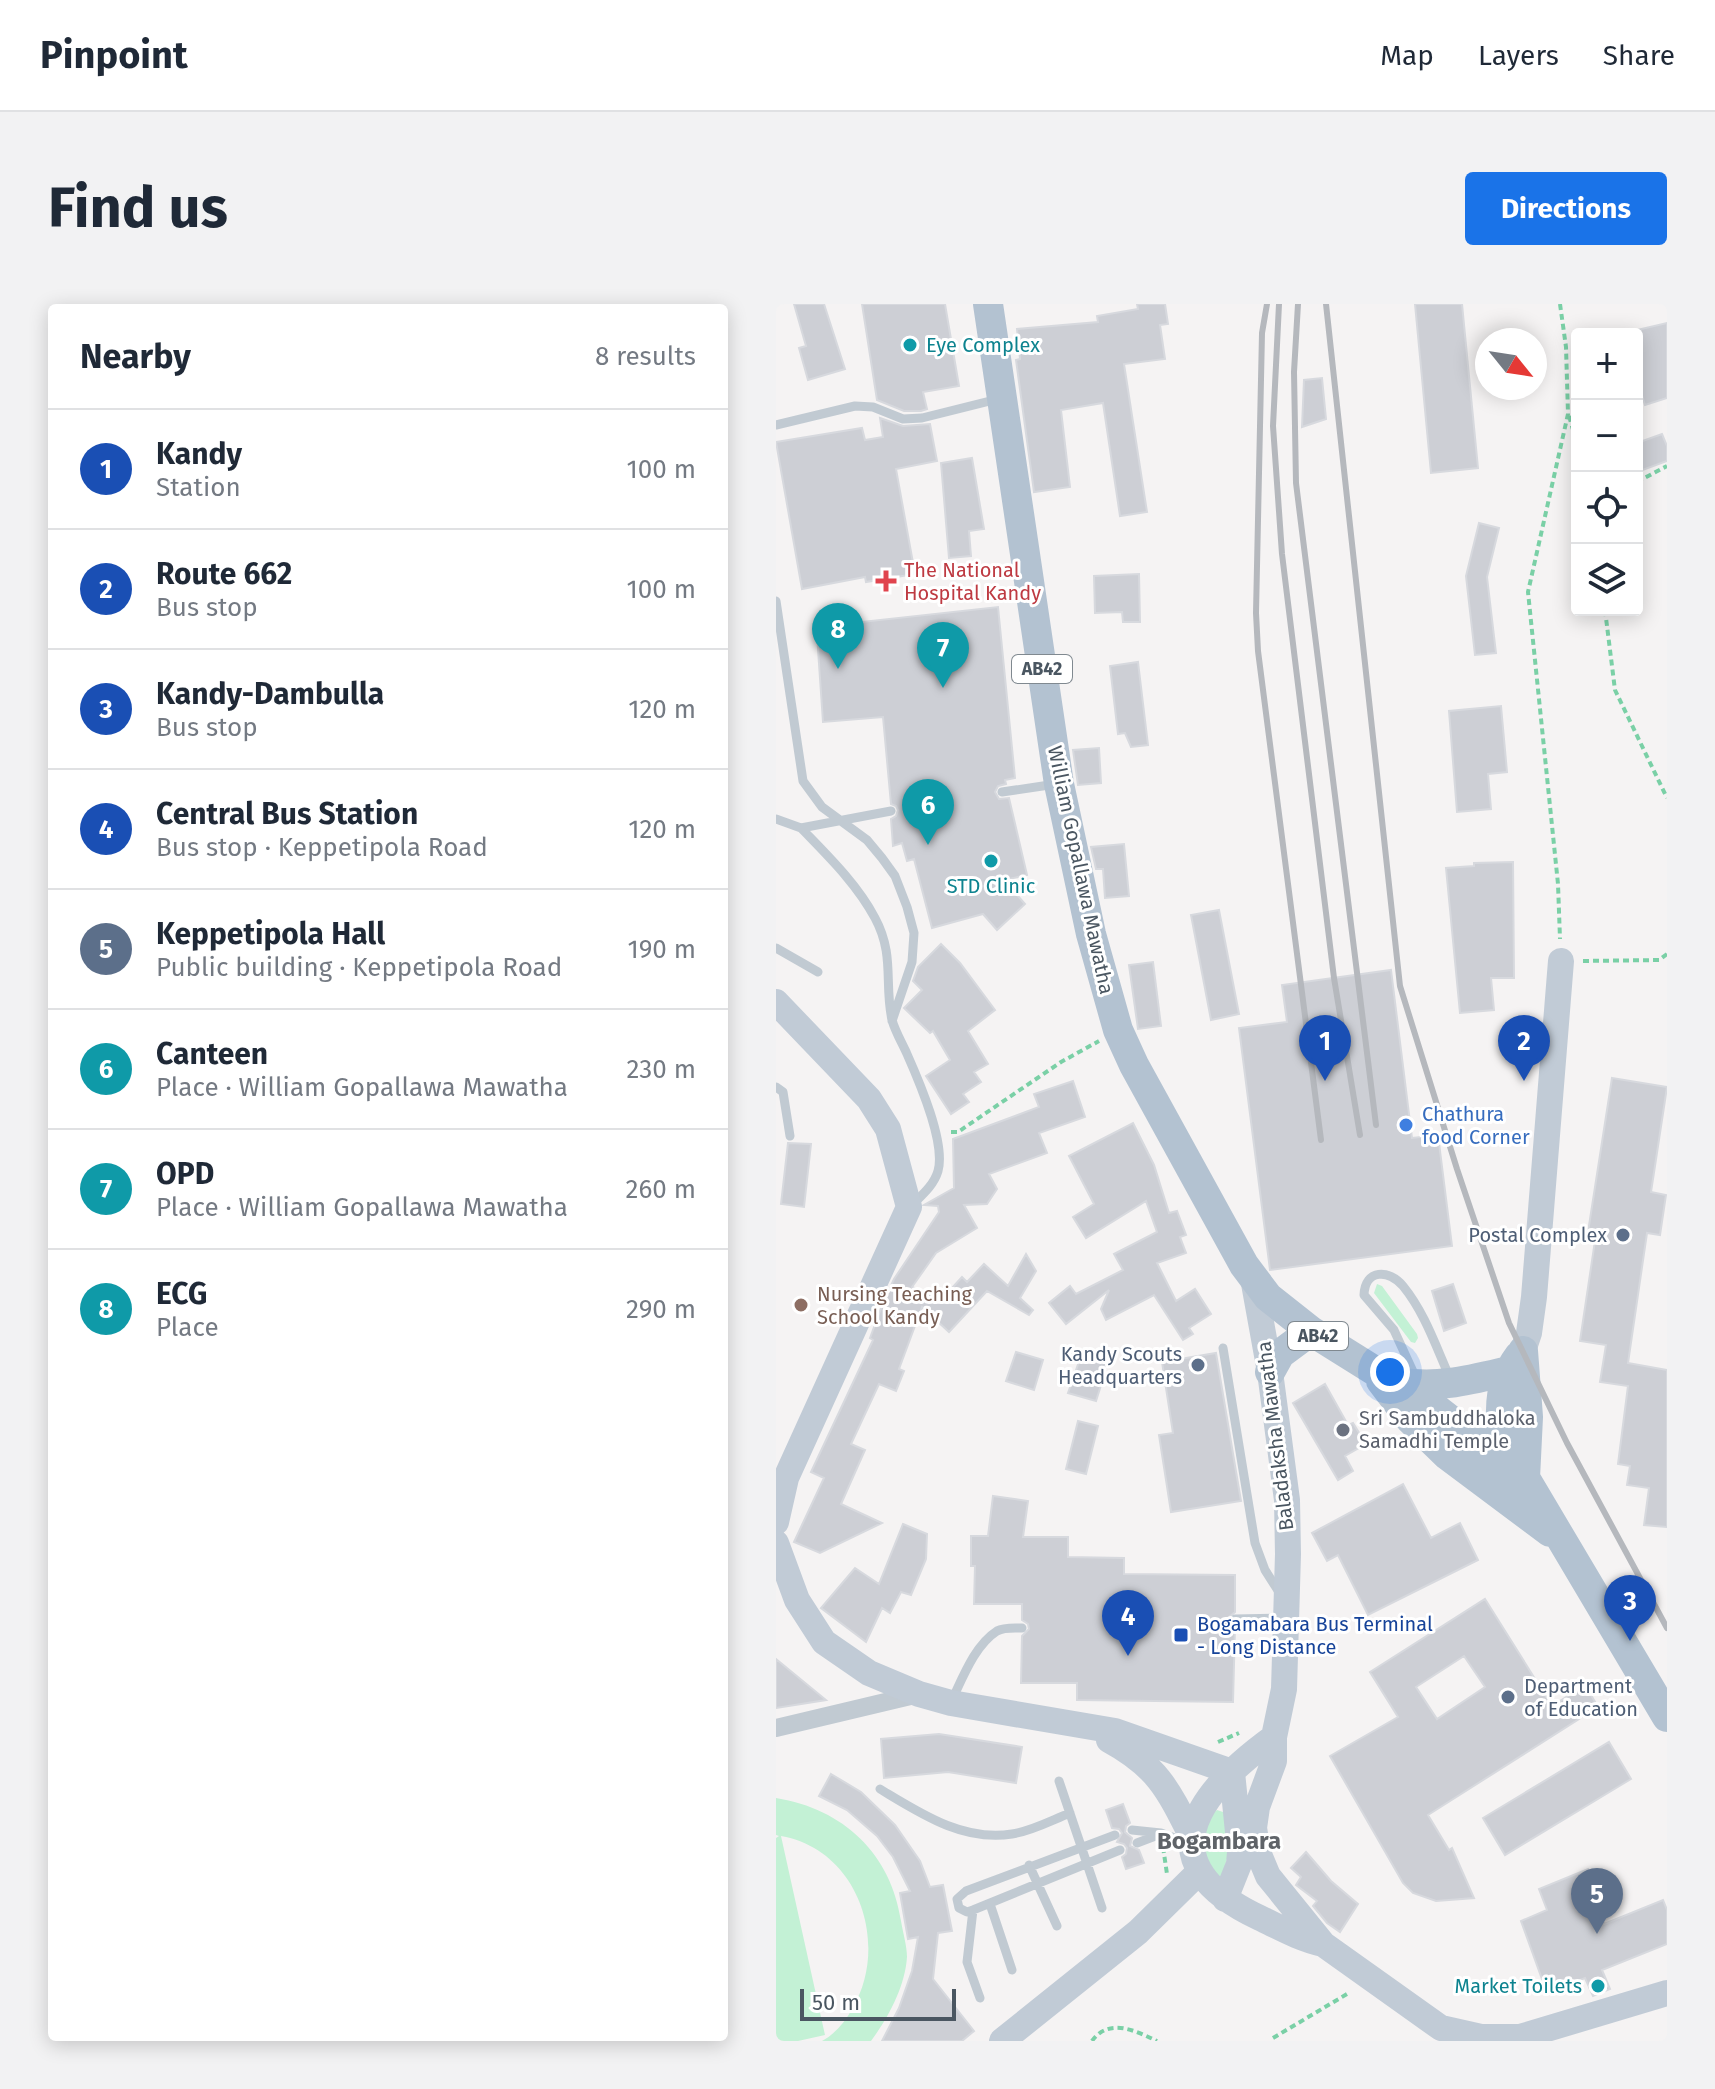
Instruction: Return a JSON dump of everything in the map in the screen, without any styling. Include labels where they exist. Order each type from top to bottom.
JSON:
[{"type":"main road","name":"William Gopallawa Mawatha","points":[[988,304],[1059,784],[1091,934],[1118,1030],[1157,1107],[1253,1278],[1268,1297],[1311,1331],[1394,1378],[1525,1478]]},
{"type":"main road","points":[[1496,1453],[1501,1436],[1500,1409],[1515,1361],[1529,1333],[1534,1297],[1561,961]]},
{"type":"main road","points":[[776,1002],[869,1099],[888,1129],[909,1207],[786,1478],[776,1522]]},
{"type":"main road","name":"Baladaksha Mawatha","points":[[1253,1278],[1270,1372],[1287,1500],[1284,1689],[1274,1737],[1274,1761],[1255,1816],[1255,1839],[1262,1865],[1274,1886],[1323,1944]]},
{"type":"main road","points":[[1270,1372],[1286,1347],[1311,1331]]},
{"type":"main road","points":[[1515,1361],[1453,1385],[1394,1378],[1410,1419],[1447,1455],[1561,1542]]},
{"type":"main road","points":[[1515,1361],[1528,1417],[1525,1478],[1667,1717]]},
{"type":"main road","points":[[776,1543],[797,1600],[824,1642],[869,1673],[919,1694],[951,1703],[1115,1731],[1232,1772]]},
{"type":"main road","points":[[1081,1726],[1131,1752],[1150,1767],[1168,1791],[1192,1840]]},
{"type":"main road","points":[[1274,1737],[1232,1772],[1201,1807],[1192,1840],[1194,1863],[1209,1886],[1225,1899],[1306,1940],[1323,1944],[1451,2034],[1520,2037],[1667,1993]]},
{"type":"main road","points":[[1225,1899],[1239,1864],[1240,1852],[1232,1772]]},
{"type":"main road","points":[[1002,2041],[1138,1932],[1199,1872]]},
{"type":"main road","points":[[1138,1932],[1182,1909],[1225,1899]]},
{"type":"street","points":[[776,1728],[919,1694]]},
{"type":"lane","points":[[776,425],[855,406],[873,407],[903,419],[922,418],[1002,398]]},
{"type":"lane","points":[[776,601],[803,781],[822,807],[867,840],[882,858],[895,876],[907,907],[914,933],[912,962],[892,1021]]},
{"type":"lane","points":[[1002,792],[1059,784]]},
{"type":"lane","points":[[801,828],[891,811]]},
{"type":"lane","points":[[776,819],[801,828],[839,868],[876,918],[885,942],[892,1021],[935,1132],[940,1157],[932,1184],[909,1207]]},
{"type":"lane","points":[[776,948],[818,972]]},
{"type":"lane","points":[[776,1087],[783,1092],[790,1136]]},
{"type":"lane","points":[[1394,1378],[1394,1330],[1364,1295],[1364,1285],[1370,1277],[1382,1273],[1393,1275],[1411,1297],[1453,1385]]},
{"type":"lane","points":[[1223,1348],[1259,1556],[1287,1610],[1235,1619]]},
{"type":"lane","points":[[951,1703],[972,1660],[991,1637],[1000,1629],[1022,1628]]},
{"type":"lane","points":[[1059,1781],[1102,1908]]},
{"type":"lane","points":[[880,1789],[958,1830],[977,1836],[1013,1834],[1070,1813]]},
{"type":"lane","points":[[1132,1830],[1192,1840]]},
{"type":"lane","points":[[1137,1843],[1161,1833]]},
{"type":"lane","points":[[1115,1835],[1029,1865],[961,1894],[957,1899],[959,1908],[962,1911],[973,1910],[990,1904],[1120,1850]]},
{"type":"lane","points":[[1029,1865],[1057,1926]]},
{"type":"lane","points":[[990,1904],[1012,1970]]},
{"type":"lane","points":[[973,1910],[967,1962],[980,1998]]},
{"type":"path","points":[[1560,304],[1566,347],[1568,414],[1528,592],[1558,884],[1561,961],[1667,960]]},
{"type":"path","points":[[1568,414],[1571,424]]},
{"type":"path","points":[[1643,479],[1667,466]]},
{"type":"path","points":[[1606,616],[1615,690],[1667,798]]},
{"type":"path","points":[[1659,960],[1667,954]]},
{"type":"path","points":[[935,1132],[958,1132],[1061,1062],[1118,1030]]},
{"type":"path","points":[[1273,2038],[1347,1994]]},
{"type":"path","points":[[1092,2041],[1100,2031],[1111,2028],[1133,2030],[1157,2041]]},
{"type":"green space","points":[[1377,1284],[1382,1286],[1417,1334],[1415,1343],[1411,1342],[1374,1293]]},
{"type":"green space","points":[[776,1798],[823,1812],[860,1838],[887,1875],[896,1897],[906,1948],[906,1968],[895,2002],[871,2041],[822,2041],[846,2018],[863,1984],[868,1957],[867,1930],[860,1904],[848,1880],[831,1860],[808,1845],[781,1836],[825,2035],[798,2041],[776,2041],[776,1838],[779,1836],[776,1835]]},
{"type":"green space","points":[[1217,1810],[1226,1813],[1235,1830],[1221,1880],[1209,1871],[1205,1847],[1207,1823]]},
{"type":"building","points":[[794,304],[824,304],[845,369],[808,380],[799,348],[806,346]]},
{"type":"building","name":"Eye Complex","points":[[862,304],[945,304],[959,386],[923,392],[927,409],[921,411],[904,411],[877,400]]},
{"type":"building","points":[[1137,304],[1165,304],[1168,324],[1160,325],[1165,359],[1124,364],[1147,512],[1120,516],[1103,403],[1061,410],[1070,487],[1034,492],[1016,360],[1020,359],[1017,329],[1098,322],[1097,316],[1138,309]]},
{"type":"building","points":[[1415,304],[1462,304],[1478,468],[1431,473]]},
{"type":"building","points":[[1667,323],[1667,398],[1645,405],[1643,399],[1643,329]]},
{"type":"building","points":[[1322,378],[1326,419],[1302,427],[1304,380]]},
{"type":"building","points":[[880,418],[903,426],[930,424],[937,461],[896,469],[915,574],[866,582],[865,577],[802,589],[776,442],[862,428],[865,440],[883,437]]},
{"type":"building","points":[[1662,434],[1667,446],[1667,461],[1643,470],[1643,441]]},
{"type":"building","points":[[972,458],[984,529],[969,531],[971,556],[949,558],[941,463]]},
{"type":"building","points":[[1479,523],[1499,528],[1487,577],[1496,653],[1475,655],[1466,576]]},
{"type":"building","points":[[1139,574],[1140,622],[1123,622],[1122,612],[1095,613],[1094,576]]},
{"type":"building","points":[[998,607],[1015,778],[1005,780],[1006,784],[998,786],[995,792],[999,799],[1009,798],[1027,875],[1004,880],[1025,904],[997,930],[983,914],[932,928],[914,859],[907,861],[902,843],[893,846],[891,819],[898,810],[891,804],[883,717],[823,722],[816,620],[853,617],[853,623]]},
{"type":"building","points":[[1138,662],[1148,745],[1131,747],[1125,733],[1118,734],[1110,666]]},
{"type":"building","points":[[1501,706],[1507,772],[1488,774],[1491,809],[1457,812],[1449,711]]},
{"type":"building","points":[[1099,748],[1101,783],[1078,785],[1073,750]]},
{"type":"building","points":[[1124,844],[1129,896],[1105,898],[1103,869],[1096,869],[1091,847]]},
{"type":"building","points":[[1513,862],[1514,978],[1491,978],[1494,1010],[1460,1013],[1446,868],[1474,866],[1474,863]]},
{"type":"building","points":[[1219,910],[1239,1014],[1211,1020],[1191,915]]},
{"type":"building","points":[[941,944],[960,963],[995,1010],[968,1031],[988,1064],[974,1072],[981,1082],[963,1094],[969,1102],[951,1114],[926,1076],[950,1060],[933,1031],[930,1033],[904,1008],[922,990],[913,981],[918,967]]},
{"type":"building","points":[[1153,962],[1161,1026],[1138,1029],[1129,965]]},
{"type":"building","points":[[1391,970],[1412,1138],[1438,1135],[1452,1246],[1270,1270],[1239,1028],[1287,1022],[1282,985]]},
{"type":"building","name":"Postal Complex","points":[[1612,1078],[1667,1087],[1651,1192],[1666,1195],[1660,1235],[1647,1233],[1628,1363],[1667,1370],[1667,1527],[1644,1525],[1649,1488],[1627,1485],[1630,1466],[1618,1464],[1628,1386],[1600,1382],[1606,1345],[1580,1341],[1596,1234],[1588,1232]]},
{"type":"building","points":[[1073,1081],[1085,1117],[1039,1133],[1047,1153],[989,1174],[997,1189],[987,1204],[964,1205],[977,1228],[936,1253],[912,1287],[942,1299],[962,1277],[967,1282],[984,1264],[1008,1286],[1026,1254],[1036,1271],[1020,1298],[1033,1310],[1029,1315],[987,1291],[949,1332],[922,1307],[899,1369],[904,1371],[896,1391],[879,1384],[851,1444],[865,1450],[841,1504],[882,1523],[820,1553],[794,1542],[824,1478],[811,1472],[873,1340],[870,1338],[883,1303],[894,1279],[939,1212],[938,1206],[924,1205],[954,1188],[953,1139],[1039,1107],[1034,1094]]},
{"type":"building","points":[[1133,1123],[1154,1165],[1169,1213],[1177,1211],[1186,1235],[1180,1237],[1186,1253],[1157,1263],[1176,1301],[1195,1289],[1211,1314],[1189,1328],[1193,1334],[1183,1340],[1154,1295],[1106,1320],[1101,1309],[1109,1290],[1066,1324],[1049,1303],[1070,1286],[1076,1294],[1123,1270],[1114,1254],[1157,1232],[1146,1201],[1086,1238],[1073,1217],[1094,1204],[1069,1156]]},
{"type":"building","points":[[788,1143],[811,1144],[804,1207],[781,1204]]},
{"type":"building","points":[[1453,1284],[1466,1323],[1444,1331],[1432,1291]]},
{"type":"building","points":[[1083,1350],[1108,1360],[1099,1382],[1102,1382],[1096,1401],[1068,1393]]},
{"type":"building","points":[[1016,1352],[1043,1360],[1034,1390],[1006,1381]]},
{"type":"building","points":[[1216,1353],[1241,1501],[1171,1512],[1159,1435],[1173,1433],[1162,1362]]},
{"type":"building","points":[[1325,1384],[1348,1425],[1353,1423],[1366,1444],[1345,1456],[1353,1471],[1338,1480],[1293,1403]]},
{"type":"building","points":[[1078,1421],[1098,1426],[1086,1474],[1066,1469]]},
{"type":"building","points":[[1403,1484],[1431,1538],[1460,1523],[1478,1560],[1368,1615],[1338,1555],[1327,1561],[1312,1533]]},
{"type":"building","points":[[993,1496],[1028,1501],[1023,1537],[1068,1537],[1068,1557],[1124,1558],[1124,1574],[1235,1575],[1235,1612],[1228,1618],[1229,1624],[1235,1626],[1233,1702],[1077,1700],[1077,1683],[1021,1683],[1022,1636],[1029,1629],[1022,1620],[1022,1604],[974,1604],[975,1566],[971,1566],[971,1536],[988,1536]]},
{"type":"building","points":[[903,1524],[927,1534],[926,1559],[911,1595],[901,1592],[890,1613],[882,1608],[866,1642],[821,1608],[855,1568],[879,1584]]},
{"type":"building","name":"Department of Education","points":[[1485,1599],[1552,1706],[1585,1685],[1598,1707],[1428,1815],[1449,1850],[1452,1848],[1474,1898],[1436,1901],[1413,1893],[1403,1883],[1330,1756],[1398,1717],[1370,1672]],"holes":[[[1464,1656],[1485,1687],[1437,1719],[1416,1687]]]},
{"type":"building","points":[[776,1659],[826,1700],[776,1708]]},
{"type":"building","points":[[939,1734],[1022,1747],[1016,1783],[948,1772],[884,1778],[881,1739]]},
{"type":"building","points":[[1609,1742],[1631,1779],[1505,1855],[1483,1818]]},
{"type":"building","points":[[831,1774],[861,1792],[895,1825],[920,1861],[930,1887],[943,1885],[952,1931],[938,1933],[933,1979],[974,2031],[962,2041],[882,2041],[899,2008],[912,1971],[918,1937],[908,1939],[900,1893],[910,1891],[893,1857],[877,1836],[847,1810],[819,1796]]},
{"type":"building","points":[[1123,1804],[1130,1823],[1125,1832],[1132,1838],[1130,1846],[1139,1850],[1144,1863],[1126,1869],[1122,1857],[1127,1848],[1117,1842],[1122,1833],[1112,1828],[1106,1810]]},
{"type":"building","points":[[1306,1852],[1331,1881],[1358,1904],[1340,1932],[1327,1923],[1313,1906],[1317,1901],[1296,1885],[1301,1877],[1291,1868]]},
{"type":"building","points":[[1588,1869],[1596,1888],[1590,1890],[1604,1924],[1663,1900],[1667,1910],[1667,1944],[1602,1970],[1610,1989],[1593,1996],[1585,1978],[1547,1993],[1521,1921],[1547,1910],[1539,1889]]},
{"type":"railway","points":[[1267,304],[1262,333],[1256,613],[1258,651],[1321,1140]]},
{"type":"railway","points":[[1279,304],[1273,426],[1282,554],[1334,978],[1360,1135]]},
{"type":"railway","points":[[1298,304],[1294,372],[1296,483],[1376,1125]]},
{"type":"railway","points":[[1326,304],[1400,986],[1509,1323],[1567,1443],[1667,1628]]},
{"type":"place","name":"Eye Complex","points":[[910,345]]},
{"type":"place","name":"The National Hospital Kandy","points":[[886,581]]},
{"type":"place","name":"ECG","points":[[838,669]]},
{"type":"place","name":"OPD","points":[[943,688]]},
{"type":"place","name":"Canteen","points":[[928,845]]},
{"type":"place","name":"STD Clinic","points":[[991,861]]},
{"type":"place","name":"Kandy","points":[[1325,1081]]},
{"type":"place","name":"Route 662","points":[[1524,1081]]},
{"type":"place","name":"Chathura food Corner","points":[[1406,1125]]},
{"type":"place","name":"Postal Complex","points":[[1623,1235]]},
{"type":"place","name":"Nursing Teaching School Kandy","points":[[801,1305]]},
{"type":"place","name":"Kandy Scouts Headquarters","points":[[1198,1365]]},
{"type":"place","name":"Sri Sambuddhaloka Samadhi Temple","points":[[1343,1430]]},
{"type":"place","name":"Bogamabara Bus Terminal - Long Distance","points":[[1181,1635]]},
{"type":"place","name":"Kandy-Dambulla","points":[[1630,1641]]},
{"type":"place","name":"Central Bus Station","points":[[1128,1656]]},
{"type":"place","name":"Department of Education","points":[[1508,1697]]},
{"type":"place","name":"Keppetipola Hall","points":[[1597,1934]]},
{"type":"place","name":"Market Toilets","points":[[1598,1986]]},
{"type":"district","name":"Bogambara","points":[[1219,1841]]}]
